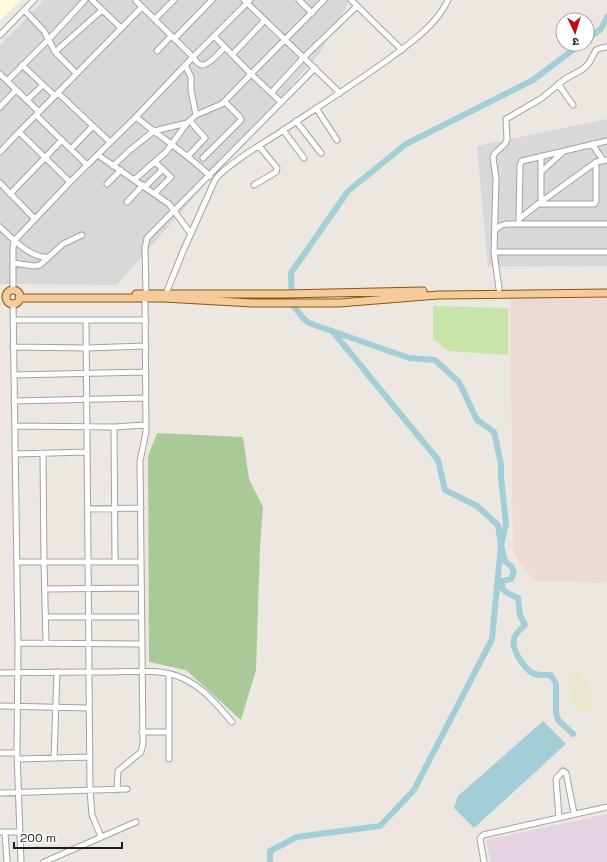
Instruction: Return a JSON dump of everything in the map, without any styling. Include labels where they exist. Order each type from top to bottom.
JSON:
[{"type":"main road","points":[[20,297],[285,294],[499,289],[607,289]]},
{"type":"main road","points":[[16,290],[20,297],[16,303],[13,303],[9,302],[3,297],[8,292],[16,290]]},
{"type":"main road","points":[[165,296],[244,303],[339,303],[438,294],[607,293]]},
{"type":"street","points":[[0,35],[34,0]]},
{"type":"street","points":[[7,81],[85,0]]},
{"type":"street","points":[[92,0],[121,28]]},
{"type":"street","points":[[136,0],[200,64],[204,65],[208,63],[225,47]]},
{"type":"street","points":[[155,19],[174,0]]},
{"type":"street","points":[[157,51],[212,0]]},
{"type":"street","points":[[299,0],[312,12]]},
{"type":"street","points":[[134,180],[166,152],[188,122],[196,116],[225,102],[324,0]]},
{"type":"street","points":[[351,0],[402,50]]},
{"type":"street","points":[[165,296],[190,234],[215,180],[223,171],[402,50],[428,27],[445,7],[448,0]]},
{"type":"street","points":[[13,290],[14,241],[247,1],[340,93]]},
{"type":"street","points":[[271,93],[304,57],[357,6]]},
{"type":"street","points":[[0,152],[142,7]]},
{"type":"street","points":[[24,10],[41,27],[55,52],[76,73]]},
{"type":"street","points":[[55,52],[102,10]]},
{"type":"street","points":[[232,55],[265,20]]},
{"type":"street","points":[[214,36],[281,102]]},
{"type":"street","points":[[499,289],[494,252],[496,179],[493,158],[495,153],[505,144],[507,140],[506,119],[542,98],[558,84],[582,69],[589,62],[596,50],[607,47]]},
{"type":"street","points":[[186,64],[191,77],[191,90],[196,116]]},
{"type":"street","points":[[22,65],[43,85],[56,94],[110,142]]},
{"type":"street","points":[[117,790],[118,771],[141,752],[142,748],[140,461],[146,424],[146,240],[155,229],[315,68]]},
{"type":"street","points":[[0,74],[27,100],[38,114],[87,165]]},
{"type":"street","points":[[558,84],[573,105]]},
{"type":"street","points":[[27,100],[43,85]]},
{"type":"street","points":[[0,107],[16,90]]},
{"type":"street","points":[[203,158],[241,120],[240,116],[225,102]]},
{"type":"street","points":[[316,108],[337,140]]},
{"type":"street","points":[[136,116],[188,156],[215,180]]},
{"type":"street","points":[[296,121],[322,153]]},
{"type":"street","points":[[113,166],[154,131],[188,122]]},
{"type":"street","points":[[188,122],[205,138],[188,156]]},
{"type":"street","points":[[71,149],[93,126]]},
{"type":"street","points":[[283,130],[304,158]]},
{"type":"street","points":[[19,132],[70,182]]},
{"type":"street","points":[[10,194],[62,140]]},
{"type":"street","points":[[519,222],[520,163],[524,160],[607,141]]},
{"type":"street","points":[[519,222],[540,203],[596,162],[605,160],[592,144]]},
{"type":"street","points":[[254,185],[277,170],[276,165],[259,146]]},
{"type":"street","points":[[541,172],[565,150]]},
{"type":"street","points":[[98,155],[169,204],[190,234]]},
{"type":"street","points":[[540,203],[541,156]]},
{"type":"street","points":[[155,162],[170,175],[170,178],[155,194]]},
{"type":"street","points":[[540,203],[594,204],[596,201],[596,162]]},
{"type":"street","points":[[127,202],[163,169]]},
{"type":"street","points":[[107,184],[121,170]]},
{"type":"street","points":[[0,183],[35,219]]},
{"type":"street","points":[[495,230],[503,225],[519,222],[607,224]]},
{"type":"street","points":[[0,227],[14,241],[39,257],[49,257]]},
{"type":"street","points":[[13,263],[38,266],[62,244],[82,235]]},
{"type":"street","points":[[494,252],[607,252]]},
{"type":"street","points":[[13,303],[18,643],[17,753],[21,862]]},
{"type":"street","points":[[13,320],[146,320]]},
{"type":"street","points":[[86,320],[88,589],[90,617],[90,790],[92,815],[101,837]]},
{"type":"street","points":[[13,347],[86,348],[146,346]]},
{"type":"street","points":[[14,375],[146,372]]},
{"type":"street","points":[[14,401],[146,398]]},
{"type":"street","points":[[15,426],[114,427],[146,424]]},
{"type":"street","points":[[114,427],[116,562]]},
{"type":"street","points":[[15,454],[87,452]]},
{"type":"street","points":[[43,453],[46,642]]},
{"type":"street","points":[[88,509],[141,508]]},
{"type":"street","points":[[17,562],[141,562]]},
{"type":"street","points":[[45,589],[141,588]]},
{"type":"street","points":[[46,617],[141,617]]},
{"type":"street","points":[[18,643],[46,642],[141,644]]},
{"type":"street","points":[[54,758],[57,672]]},
{"type":"street","points":[[0,673],[142,672],[169,674],[187,680],[206,694],[232,722]]},
{"type":"street","points":[[169,674],[170,759]]},
{"type":"street","points":[[0,706],[89,708]]},
{"type":"street","points":[[142,732],[169,732]]},
{"type":"street","points":[[0,753],[17,753]]},
{"type":"street","points":[[18,759],[90,757]]},
{"type":"street","points":[[559,817],[556,778],[563,771],[566,773],[574,813]]},
{"type":"street","points":[[0,793],[128,790]]},
{"type":"street","points":[[484,862],[480,839],[483,835],[574,813],[607,807]]},
{"type":"street","points":[[45,862],[136,822]]},
{"type":"street","points":[[7,862],[2,832],[19,832]]},
{"type":"shaded area","points":[[0,0],[21,0],[0,21]]},
{"type":"shaded area","points":[[44,0],[350,0],[320,53],[117,285],[0,284],[0,45]]},
{"type":"shaded area","points":[[607,119],[607,266],[488,267],[477,146]]},
{"type":"shaded area","points":[[607,297],[607,583],[534,581],[513,552],[510,300]]},
{"type":"shaded area","points":[[578,670],[596,699],[589,712],[582,713],[577,711],[566,684],[568,678]]},
{"type":"shaded area","points":[[607,814],[607,862],[491,862],[486,840]]},
{"type":"green space","points":[[433,306],[508,308],[508,355],[449,351],[433,339]]},
{"type":"green space","points":[[157,433],[243,437],[249,479],[263,507],[260,546],[256,670],[241,720],[186,670],[149,662],[148,456]]},
{"type":"water","points":[[543,721],[566,744],[474,828],[454,808],[458,796]]},
{"type":"waterway","points":[[595,33],[601,29],[607,17]]},
{"type":"waterway","points":[[570,52],[533,80],[406,144],[348,191],[291,273],[292,304],[309,323],[409,358],[435,360],[459,382],[477,420],[494,432],[501,464],[506,524],[501,545],[505,561],[511,566],[514,572],[511,579],[502,581],[502,588],[507,593],[518,598],[520,615],[525,625],[518,631],[515,637],[514,648],[522,663],[532,673],[539,675],[551,675],[556,684],[556,712],[558,720],[573,734]]},
{"type":"waterway","points":[[270,862],[270,851],[297,837],[380,826],[414,790],[492,639],[501,545],[498,525],[477,506],[445,490],[438,460],[334,333]]}]
